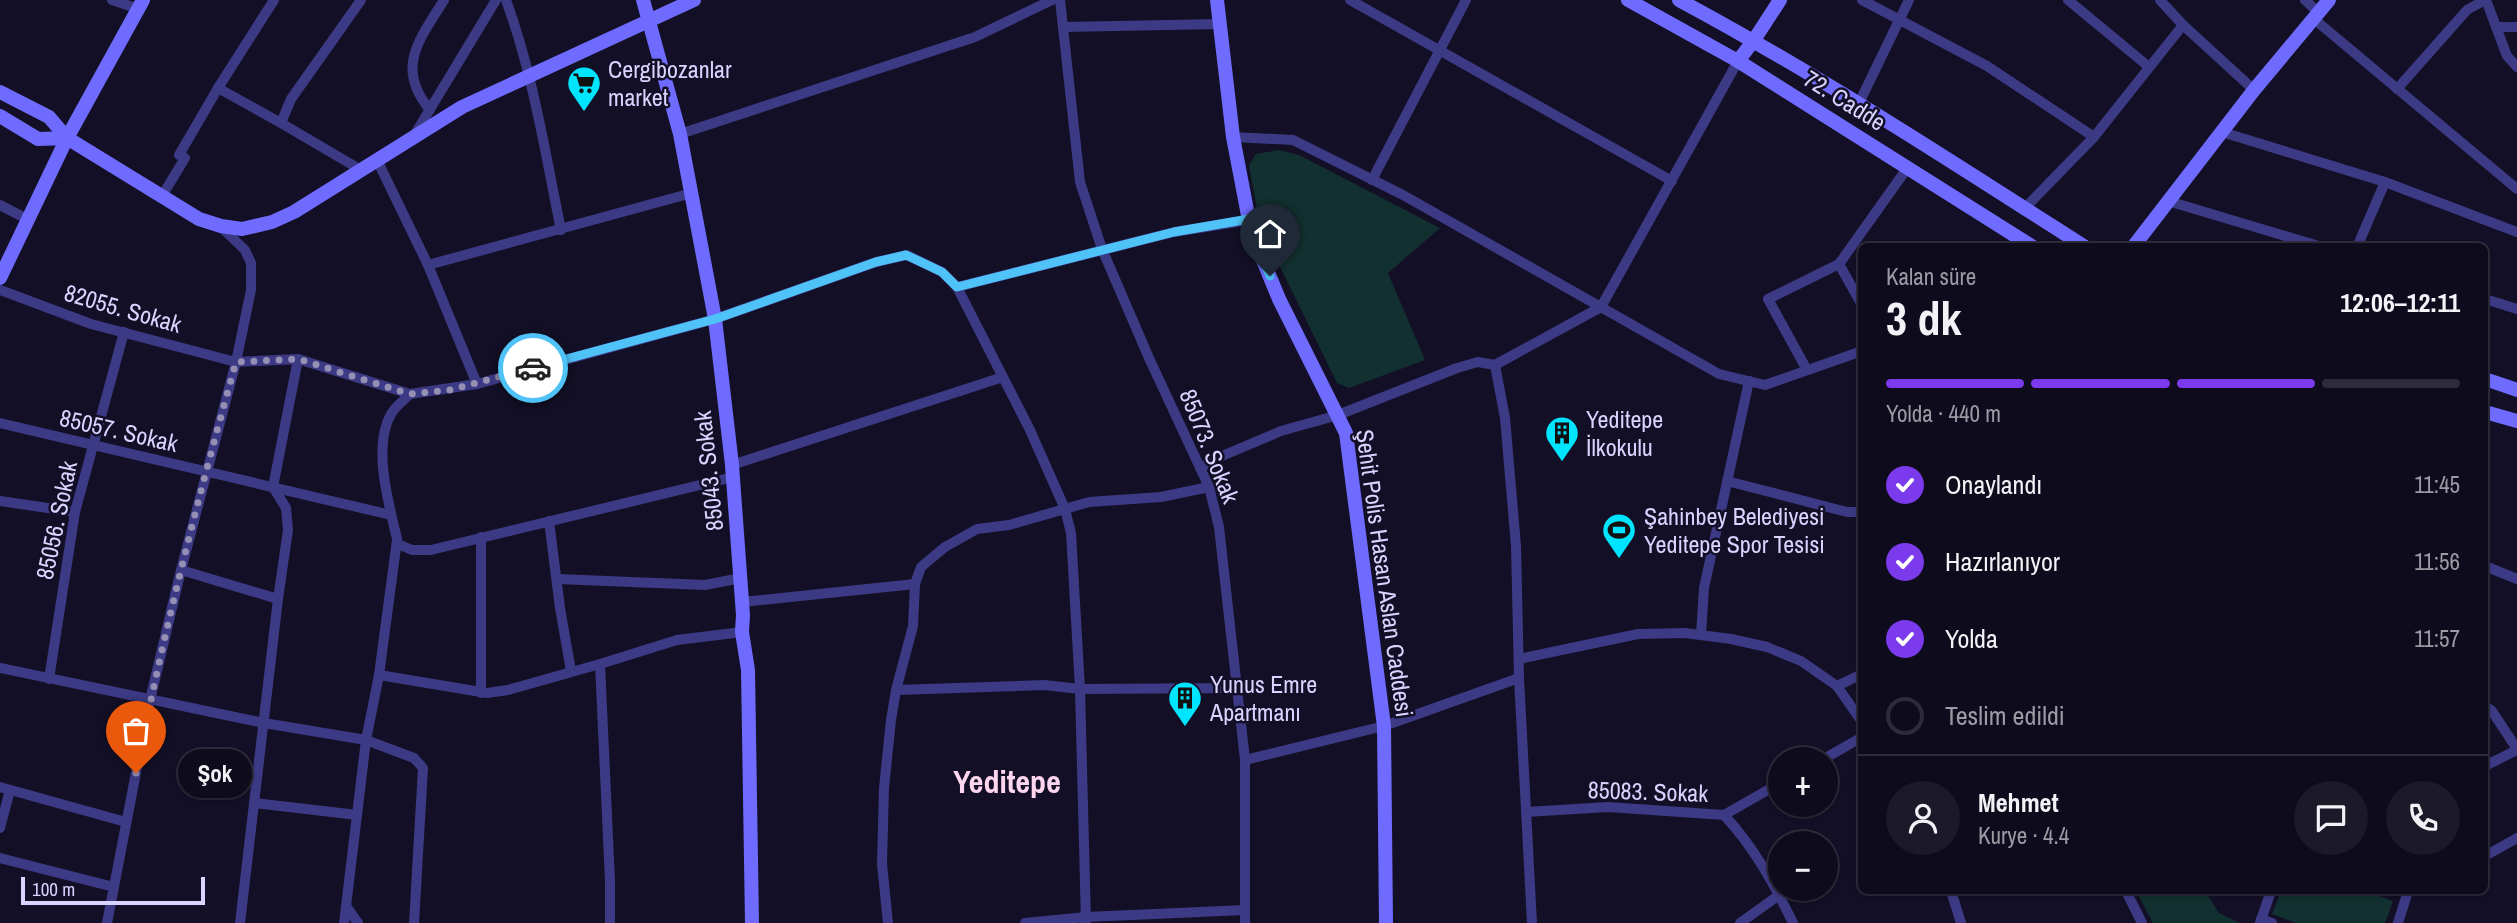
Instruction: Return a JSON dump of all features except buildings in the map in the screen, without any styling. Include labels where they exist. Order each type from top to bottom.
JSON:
[{"type":"street","points":[[0,278],[67,138],[141,4],[112,0]]},
{"type":"street","points":[[162,196],[185,158],[179,155],[274,0]]},
{"type":"street","points":[[281,123],[291,99],[361,0]]},
{"type":"street","points":[[430,110],[417,94],[412,77],[413,59],[420,40],[444,0]]},
{"type":"street","points":[[412,138],[496,0]]},
{"type":"street","points":[[506,0],[530,76],[561,230]]},
{"type":"street","name":"85043. Sokak","points":[[643,0],[680,134],[692,193],[715,319],[733,471],[742,632],[748,670],[752,923]]},
{"type":"street","points":[[0,92],[49,117],[67,138],[199,219],[242,229],[272,222],[294,212],[462,107],[694,0]]},
{"type":"street","points":[[680,134],[975,37],[1052,0]]},
{"type":"street","name":"85073. Sokak","points":[[1060,0],[1080,182],[1102,248],[1149,358],[1209,486],[1219,527],[1245,760],[1245,923]]},
{"type":"street","name":"Şehit Polis Hasan Aslan Caddesi","points":[[1217,0],[1233,137],[1251,231],[1279,299],[1346,433],[1384,726],[1386,923]]},
{"type":"street","points":[[1350,0],[1672,181]]},
{"type":"street","points":[[1372,180],[1442,51],[1466,0]]},
{"type":"street","name":"72. Cadde","points":[[1628,0],[1738,61],[2026,243]]},
{"type":"street","points":[[1679,0],[1754,40],[1859,103],[2079,243]]},
{"type":"street","points":[[1200,468],[1281,431],[1338,415],[1457,368],[1478,362],[1495,365],[1601,307],[1738,61],[1780,0]]},
{"type":"street","points":[[1862,0],[1987,66],[2094,137]]},
{"type":"street","points":[[1859,103],[1909,0]]},
{"type":"street","points":[[2068,0],[2149,67]]},
{"type":"street","points":[[2160,0],[2183,25],[2255,90]]},
{"type":"street","points":[[2305,0],[2316,16],[2397,89],[2517,189]]},
{"type":"street","points":[[2136,243],[2329,0]]},
{"type":"street","points":[[2397,89],[2467,10],[2485,0],[2507,56],[2517,67]]},
{"type":"street","points":[[1063,27],[1220,24]]},
{"type":"street","points":[[2025,208],[2094,137],[2183,25]]},
{"type":"street","points":[[2496,27],[2517,27]]},
{"type":"street","points":[[218,88],[361,170]]},
{"type":"street","points":[[0,116],[38,139],[67,138]]},
{"type":"street","points":[[2222,132],[2385,182],[2517,232]]},
{"type":"street","points":[[1233,137],[1293,141],[1372,180],[1719,374],[1765,385],[1858,352]]},
{"type":"street","points":[[377,160],[428,265],[477,384]]},
{"type":"street","points":[[1807,370],[1768,299],[1839,264],[1908,167]]},
{"type":"street","points":[[2359,243],[2385,182]]},
{"type":"street","points":[[428,265],[692,193]]},
{"type":"street","points":[[2168,201],[2309,243]]},
{"type":"street","points":[[0,205],[29,220]]},
{"type":"street","points":[[957,287],[1102,248],[1249,219]]},
{"type":"street","points":[[107,923],[150,700],[206,471],[236,362],[251,290],[251,263],[245,250],[221,226]]},
{"type":"street","points":[[240,923],[288,530],[286,508],[274,487],[298,359],[410,394],[477,384],[715,319],[876,262],[906,255],[942,272],[957,287],[1030,430],[1065,509],[1071,533],[1080,689],[1086,920]]},
{"type":"street","points":[[1839,264],[1858,298]]},
{"type":"street","name":"82055. Sokak","points":[[0,290],[91,324],[236,362],[298,359]]},
{"type":"street","points":[[2488,300],[2517,309]]},
{"type":"street","name":"85056. Sokak","points":[[49,678],[75,512],[124,332]]},
{"type":"street","points":[[1495,365],[1505,418],[1515,533],[1519,678],[1532,923]]},
{"type":"street","points":[[410,394],[391,414],[384,436],[385,485],[398,544],[412,550],[431,550],[733,471],[1003,377]]},
{"type":"street","points":[[2488,380],[2517,390]]},
{"type":"street","points":[[1701,635],[1704,588],[1749,381]]},
{"type":"street","points":[[2488,413],[2517,421]]},
{"type":"street","name":"85057. Sokak","points":[[0,423],[391,515]]},
{"type":"street","points":[[1727,481],[1847,512],[1858,512]]},
{"type":"street","points":[[888,923],[882,864],[891,720],[913,626],[915,584],[921,567],[945,547],[977,529],[1009,525],[1089,502],[1161,497],[1209,486]]},
{"type":"street","points":[[0,501],[75,512]]},
{"type":"street","points":[[549,521],[571,671]]},
{"type":"street","points":[[481,537],[481,693]]},
{"type":"street","points":[[344,923],[366,740],[379,675],[397,539]]},
{"type":"street","points":[[2488,567],[2517,579]]},
{"type":"street","points":[[181,570],[278,599]]},
{"type":"street","points":[[558,579],[705,585],[741,578]]},
{"type":"street","points":[[742,602],[915,584]]},
{"type":"street","points":[[379,675],[481,693],[508,690],[677,640],[742,632]]},
{"type":"street","points":[[1519,659],[1638,634],[1701,635],[1767,647],[1801,661],[1837,686],[1858,716]]},
{"type":"street","points":[[600,664],[610,923]]},
{"type":"street","points":[[0,668],[264,723],[366,740],[414,758],[423,768],[414,923]]},
{"type":"street","points":[[1837,686],[1858,676]]},
{"type":"street","points":[[1245,760],[1384,726],[1519,678]]},
{"type":"street","points":[[896,690],[1044,685],[1080,689],[1237,688]]},
{"type":"street","points":[[2488,708],[2517,750],[2488,764]]},
{"type":"street","points":[[1838,751],[1858,739]]},
{"type":"street","points":[[0,828],[5,789],[126,822]]},
{"type":"street","points":[[1724,815],[1768,790]]},
{"type":"street","points":[[254,803],[357,816]]},
{"type":"street","name":"85083. Sokak","points":[[1526,812],[1608,807],[1724,815],[1741,833],[1768,872]]},
{"type":"street","points":[[2488,854],[2517,838]]},
{"type":"street","points":[[0,858],[114,887]]},
{"type":"street","points":[[1952,894],[1961,923]]},
{"type":"street","points":[[2128,894],[2142,923]]},
{"type":"street","points":[[2270,894],[2261,921],[2272,923]]},
{"type":"street","points":[[2398,923],[2407,894]]},
{"type":"street","points":[[1740,923],[1771,901]]},
{"type":"street","name":"85083. Sokak","points":[[1782,901],[1793,923]]},
{"type":"street","points":[[346,905],[358,923]]},
{"type":"street","points":[[1026,923],[1245,910]]},
{"type":"green space","points":[[1279,150],[1299,155],[1440,228],[1388,273],[1425,360],[1349,388],[1337,383],[1260,226],[1249,165],[1256,154]]},
{"type":"green space","points":[[2138,894],[2207,894],[2219,913],[2240,923],[2153,923]]},
{"type":"green space","points":[[2280,894],[2373,894],[2393,901],[2385,923],[2296,923],[2272,914]]},
{"type":"way so far","points":[[136,773],[150,700],[181,570],[236,362],[298,359],[410,394],[450,390],[533,368]]},
{"type":"place","name":"Cergibozanlar market","points":[[584,113]]},
{"type":"place","name":"Yeditepe İlkokulu","points":[[1562,463]]},
{"type":"place","name":"Şahinbey Belediyesi Yeditepe Spor Tesisi","points":[[1619,560]]},
{"type":"place","name":"Yunus Emre Apartmanı","points":[[1185,728]]},
{"type":"place","name":"Şok","points":[[136,773]]},
{"type":"district","name":"Yeditepe","points":[[1007,781]]},
{"type":"route","points":[[533,368],[715,319],[876,262],[906,255],[942,272],[957,287],[1102,248],[1249,219],[1251,231],[1270,276]]}]
